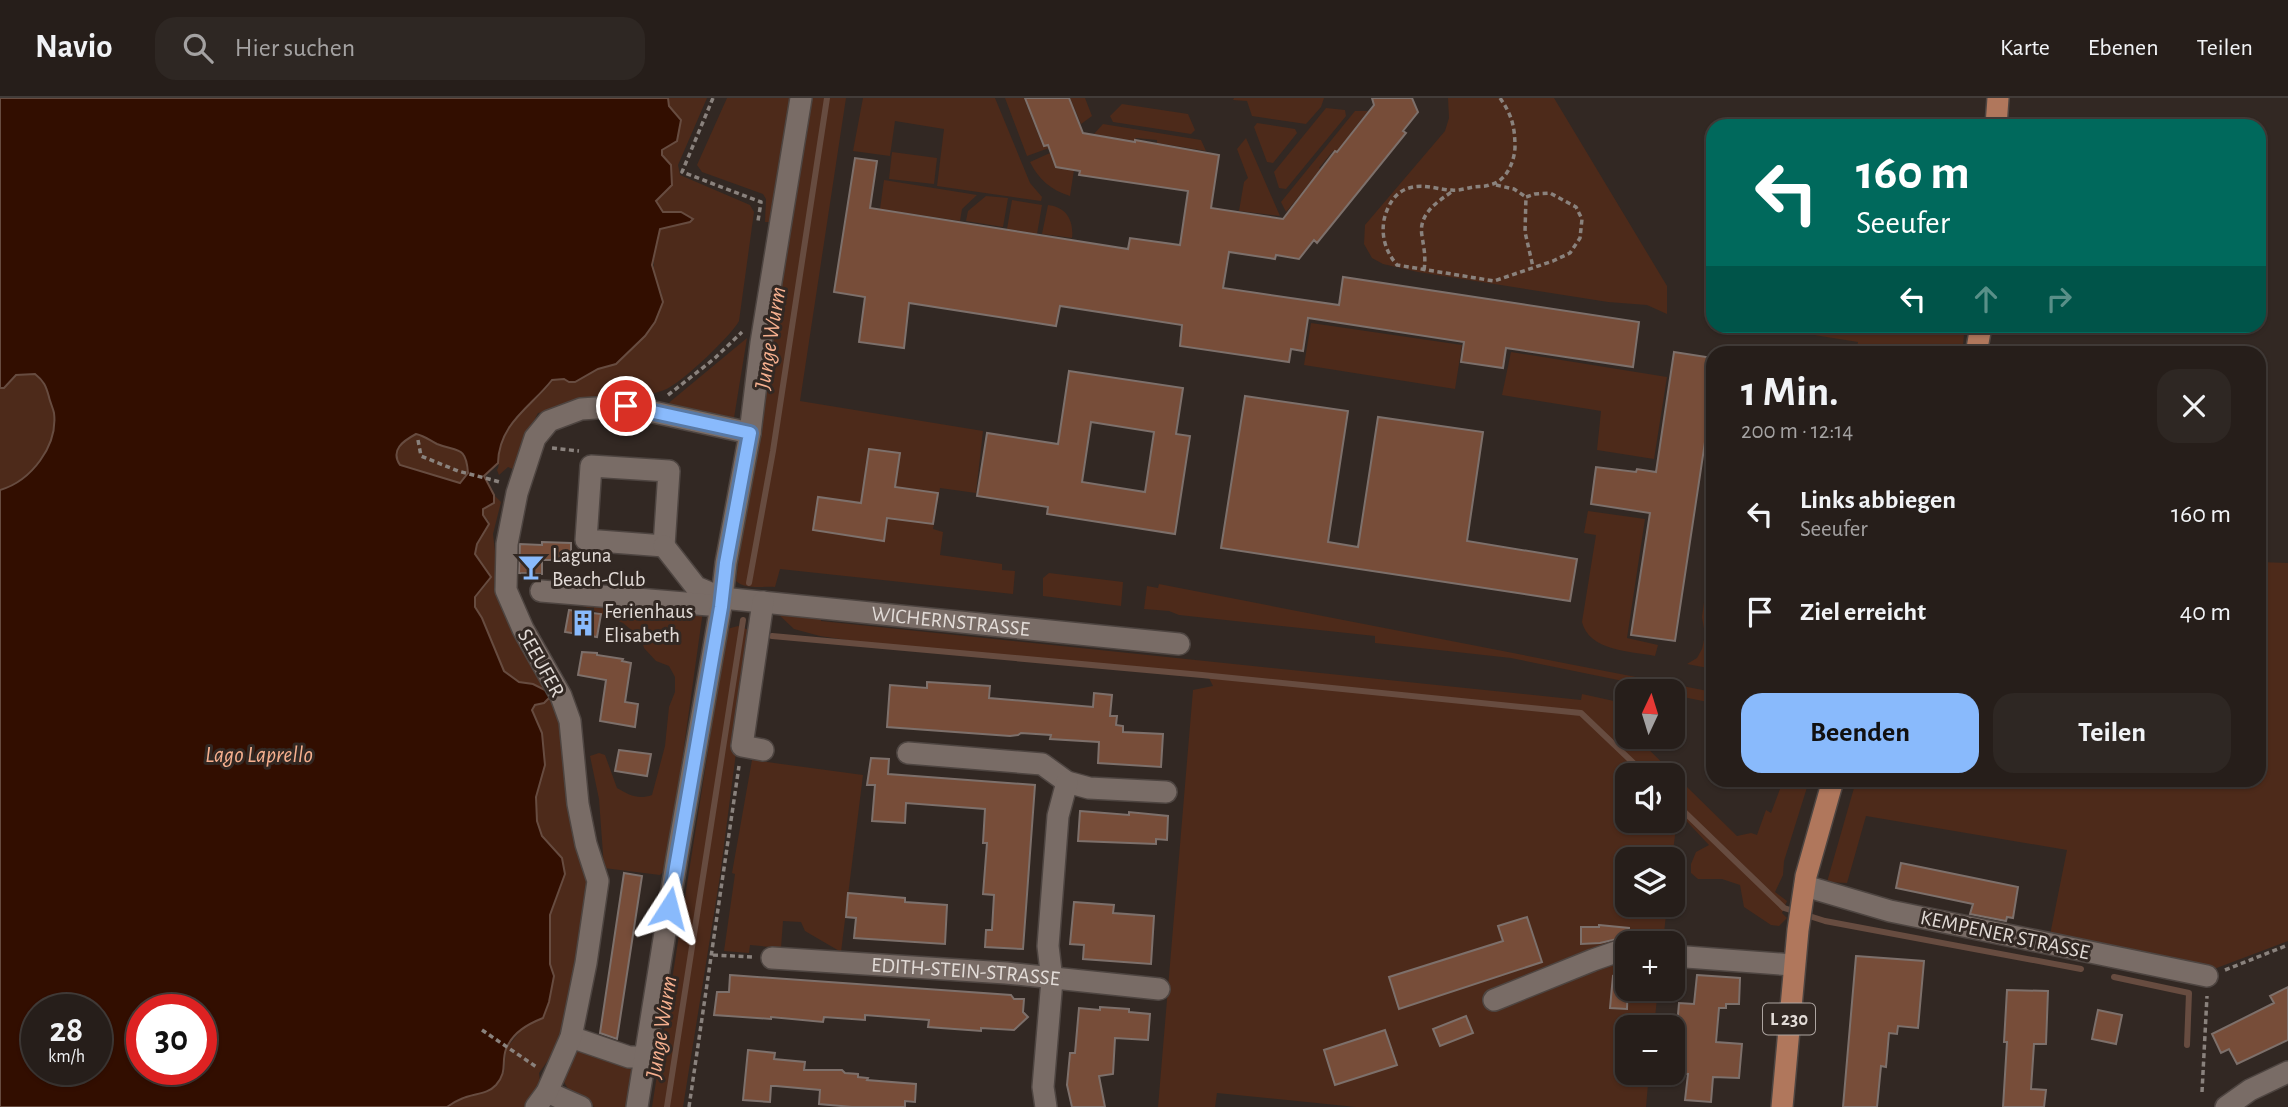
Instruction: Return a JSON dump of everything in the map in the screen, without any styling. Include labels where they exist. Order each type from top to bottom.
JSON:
[{"type":"main road","points":[[1996,119],[1998,98]]},
{"type":"main road","name":"L 230","points":[[1782,1107],[1798,930],[1806,881],[1831,787]]},
{"type":"street","points":[[637,1107],[722,602],[726,563],[750,433],[761,343],[800,98]]},
{"type":"street","name":"SEEUFER","points":[[541,1100],[572,1037],[598,881],[586,844],[578,804],[570,721],[561,696],[523,629],[506,590],[507,544],[517,493],[535,438],[549,421],[582,409],[626,406],[750,433]]},
{"type":"street","points":[[664,546],[586,541],[592,466],[669,471],[664,546],[696,587],[722,602]]},
{"type":"street","name":"WICHERNSTRASSE","points":[[541,591],[763,602],[1180,643]]},
{"type":"street","points":[[753,748],[763,602]]},
{"type":"street","points":[[908,753],[1042,764],[1067,782],[1089,788],[1166,792]]},
{"type":"street","points":[[1046,1107],[1043,1087],[1052,979],[1048,946],[1058,816],[1067,782]]},
{"type":"street","name":"KEMPENER STRASSE","points":[[1806,881],[1890,911],[2207,976]]},
{"type":"street","points":[[1493,1000],[1615,952]]},
{"type":"street","points":[[1685,957],[1793,965]]},
{"type":"street","name":"EDITH-STEIN-STRASSE","points":[[772,958],[1006,973],[1159,989]]},
{"type":"street","points":[[572,1037],[629,1057],[644,1058]]},
{"type":"street","points":[[2226,1107],[2250,1090],[2288,1072]]},
{"type":"street","points":[[541,1100],[581,1107]]},
{"type":"path","points":[[713,98],[682,172],[761,202],[758,225]]},
{"type":"path","points":[[1492,185],[1507,173],[1514,155],[1515,131],[1511,114],[1500,98]]},
{"type":"path","points":[[1502,185],[1526,197],[1550,193],[1576,206],[1582,219],[1580,238],[1570,253],[1494,281],[1396,265],[1388,255],[1384,239],[1387,207],[1396,196],[1409,188],[1425,186],[1453,191],[1502,185]]},
{"type":"path","points":[[1424,270],[1426,256],[1421,234],[1423,218],[1436,202],[1453,191]]},
{"type":"path","points":[[1526,197],[1525,232],[1532,267]]},
{"type":"path","points":[[654,412],[657,404],[714,359],[742,332]]},
{"type":"path","points":[[418,440],[421,456],[458,471],[493,480]]},
{"type":"path","points":[[533,446],[584,452],[592,466]]},
{"type":"path","points":[[689,1107],[713,955],[753,748]]},
{"type":"path","points":[[2202,1092],[2207,976],[2288,945]]},
{"type":"path","points":[[713,955],[772,958]]},
{"type":"path","points":[[482,1030],[533,1066]]},
{"type":"shaded area","points":[[668,98],[707,98],[678,165],[680,175],[750,205],[754,212],[739,321],[707,357],[667,389],[538,413],[520,447],[515,470],[508,467],[499,475],[499,445],[505,434],[515,419],[553,380],[616,364],[645,336],[662,294],[654,269],[660,229],[684,224],[682,212],[663,212],[656,201],[671,173],[671,165],[662,155],[662,150],[677,141]]},
{"type":"shaded area","points":[[727,98],[790,98],[770,222],[765,222],[766,199],[763,194],[702,172],[697,165]]},
{"type":"shaded area","points":[[811,98],[846,98],[800,401],[983,431],[976,493],[940,488],[933,529],[943,532],[940,555],[1002,564],[1002,570],[1015,571],[1013,594],[780,569],[775,587],[750,587],[736,581]]},
{"type":"shaded area","points":[[863,98],[995,98],[1030,183],[1042,197],[1041,201],[937,186],[944,129],[895,121],[890,156],[853,151]]},
{"type":"shaded area","points":[[1005,98],[1024,98],[1042,144],[1047,143],[1049,148],[1027,156]]},
{"type":"shaded area","points":[[1070,98],[1085,98],[1092,116],[1081,124]]},
{"type":"shaded area","points":[[1324,98],[1321,107],[1306,124],[1252,116],[1247,101],[1233,100]]},
{"type":"shaded area","points":[[1448,98],[1554,98],[1667,286],[1667,314],[1647,305],[1608,302],[1418,272],[1383,264],[1372,258],[1364,244],[1365,225],[1445,131],[1449,118]]},
{"type":"shaded area","points":[[1122,104],[1188,114],[1195,130],[1191,134],[1113,122],[1110,116]]},
{"type":"shaded area","points":[[1326,108],[1345,110],[1346,116],[1286,189],[1279,188],[1274,172]]},
{"type":"shaded area","points":[[1355,111],[1368,111],[1336,153],[1333,151],[1319,168],[1321,170],[1286,212],[1281,202]]},
{"type":"shaded area","points":[[1257,123],[1295,129],[1297,133],[1273,163],[1267,162],[1254,127]]},
{"type":"shaded area","points":[[1103,124],[1201,140],[1206,151],[1157,143],[1157,140],[1136,138],[1135,141],[1094,134]]},
{"type":"shaded area","points":[[1246,138],[1280,216],[1239,211],[1244,182],[1248,178],[1237,149]]},
{"type":"shaded area","points":[[892,152],[937,158],[934,184],[889,179]]},
{"type":"shaded area","points":[[1050,153],[1056,168],[1074,170],[1070,196],[1046,184],[1030,162]]},
{"type":"shaded area","points":[[884,180],[977,195],[962,209],[960,221],[880,209]]},
{"type":"shaded area","points":[[986,196],[1008,198],[1003,227],[966,221],[968,211]]},
{"type":"shaded area","points":[[1012,200],[1042,205],[1037,234],[1007,229]]},
{"type":"shaded area","points":[[1048,205],[1060,208],[1070,220],[1072,238],[1042,234]]},
{"type":"shaded area","points":[[1311,323],[1462,345],[1455,389],[1304,365]]},
{"type":"shaded area","points":[[1801,333],[1964,333],[1963,346],[1857,346],[1858,342]]},
{"type":"shaded area","points":[[747,338],[733,424],[668,404],[671,401]]},
{"type":"shaded area","points":[[1511,352],[1667,377],[1654,459],[1597,450],[1601,411],[1502,395]]},
{"type":"shaded area","points":[[35,374],[44,384],[54,411],[52,438],[32,470],[22,479],[0,490],[0,388],[4,388],[16,375]]},
{"type":"shaded area","points":[[416,434],[463,454],[468,473],[460,483],[400,465],[396,455],[399,446]]},
{"type":"shaded area","points":[[494,495],[501,502],[493,534],[497,568],[554,692],[591,886],[564,1038],[539,1073],[541,1090],[527,1107],[447,1107],[504,1073],[506,1049],[525,1025],[554,976],[550,964],[550,915],[565,874],[562,858],[542,836],[537,821],[536,797],[545,765],[542,734],[532,710],[535,705],[544,703],[549,693],[533,684],[519,682],[504,671],[482,618],[474,607],[475,597],[486,585],[488,574],[476,557],[477,545],[489,521],[483,515],[483,509],[494,503]]},
{"type":"shaded area","points":[[1588,511],[1645,519],[1627,638],[1658,645],[1655,656],[1612,648],[1593,639],[1586,632],[1582,622],[1596,535],[1584,533]]},
{"type":"shaded area","points":[[2266,562],[2288,563],[2288,941],[2214,969],[2049,940],[2067,850],[1866,816],[1847,883],[1827,882],[1854,787],[2266,787]]},
{"type":"shaded area","points":[[1049,573],[1123,582],[1121,606],[1043,596],[1043,578]]},
{"type":"shaded area","points":[[1159,584],[1646,679],[1615,679],[1511,658],[1375,643],[1375,636],[1144,609],[1147,586],[1158,588]]},
{"type":"shaded area","points":[[1706,587],[1706,668],[1687,664],[1697,658],[1702,649],[1705,635],[1702,617]]},
{"type":"shaded area","points":[[578,604],[703,611],[667,868],[660,875],[604,868],[599,799],[590,756],[599,753],[605,755],[617,788],[634,796],[652,795],[665,746],[669,707],[675,692],[675,677],[669,666],[656,661],[644,648],[641,638],[623,623]]},
{"type":"shaded area","points":[[776,612],[821,615],[821,621],[1581,700],[1582,694],[1615,701],[1615,749],[1648,749],[1663,763],[1615,763],[1615,833],[1675,833],[1674,847],[1615,847],[1615,917],[1666,917],[1664,931],[1615,931],[1615,1001],[1657,1001],[1655,1015],[1615,1015],[1615,1085],[1648,1085],[1646,1107],[1356,1107],[1217,1093],[1215,1107],[1158,1107],[1193,690],[1213,686],[1208,676],[1080,662],[914,650],[820,636],[794,629]]},
{"type":"shaded area","points":[[738,626],[749,630],[751,637],[720,876],[683,1107],[652,1107],[725,633],[727,629]]},
{"type":"shaded area","points":[[1685,687],[1706,691],[1706,702],[1685,697]]},
{"type":"shaded area","points":[[752,760],[863,775],[841,952],[805,931],[801,922],[783,921],[781,948],[750,945],[749,953],[724,951],[735,874],[732,873]]},
{"type":"shaded area","points":[[1685,785],[1737,836],[1751,833],[1757,835],[1766,810],[1771,813],[1781,787],[1807,787],[1784,861],[1783,875],[1775,892],[1787,901],[1782,913],[1787,918],[1779,926],[1771,925],[1744,907],[1740,885],[1722,879],[1698,879],[1691,873],[1696,852],[1709,845],[1685,819]]},
{"type":"shaded area","points":[[577,1049],[635,1064],[629,1107],[595,1107],[575,1100],[562,1079]]},
{"type":"water","name":"Lago Laprello","points":[[0,98],[668,98],[669,106],[681,120],[677,141],[662,150],[662,155],[671,165],[672,185],[656,201],[663,212],[681,212],[693,219],[660,229],[652,265],[663,302],[655,322],[645,336],[616,364],[598,369],[575,382],[552,380],[510,426],[500,449],[498,463],[484,476],[494,495],[494,503],[483,509],[483,515],[489,524],[477,544],[475,554],[491,577],[475,597],[475,607],[504,671],[519,682],[533,684],[549,692],[549,698],[544,703],[535,705],[532,710],[542,733],[545,765],[536,797],[537,821],[542,836],[562,858],[565,874],[550,915],[550,964],[554,976],[549,1002],[543,1018],[522,1029],[509,1043],[502,1075],[492,1088],[447,1107],[0,1107],[0,490],[22,479],[32,470],[47,449],[54,425],[54,413],[47,390],[43,381],[35,374],[16,375],[4,388],[0,388]],"holes":[[[416,434],[463,454],[468,473],[460,483],[400,465],[396,455],[399,446]]]},
{"type":"building","points":[[1025,98],[1069,98],[1083,133],[1219,155],[1211,208],[1283,219],[1374,105],[1372,98],[1412,98],[1418,112],[1403,131],[1406,133],[1317,243],[1314,240],[1299,259],[1276,255],[1275,259],[1229,252],[1223,288],[1339,305],[1343,277],[1639,322],[1633,367],[1506,348],[1503,368],[1461,362],[1464,342],[1308,318],[1303,351],[1291,349],[1289,362],[1180,346],[1182,325],[1060,306],[1056,326],[909,303],[904,348],[859,342],[865,297],[834,292],[855,158],[877,161],[870,208],[1128,249],[1130,238],[1180,245],[1188,191],[1079,175],[1080,171],[1056,167],[1048,145],[1044,146]]},
{"type":"building","points":[[1674,352],[1706,357],[1706,435],[1675,641],[1631,635],[1650,513],[1591,504],[1596,467],[1656,472]]},
{"type":"building","points":[[1069,371],[1183,388],[1176,434],[1190,436],[1175,534],[1047,514],[1048,507],[977,496],[987,433],[1058,444]],"holes":[[[1091,422],[1154,432],[1145,492],[1082,482]]]},
{"type":"building","points":[[1245,396],[1348,411],[1328,542],[1358,547],[1378,417],[1483,432],[1467,541],[1577,559],[1570,601],[1221,548]]},
{"type":"building","points":[[869,449],[900,453],[895,487],[938,493],[933,524],[887,518],[884,541],[813,530],[818,497],[861,503]]},
{"type":"building","points":[[542,542],[571,543],[571,560],[542,560],[542,574],[519,573],[520,544],[542,545]]},
{"type":"building","name":"Ferienhaus Elisabeth","points":[[569,610],[601,614],[597,637],[565,632]]},
{"type":"building","points":[[582,652],[597,653],[631,663],[625,702],[638,704],[635,727],[600,721],[606,680],[578,675]]},
{"type":"building","points":[[927,682],[990,686],[989,698],[1093,707],[1094,693],[1112,695],[1110,716],[1117,716],[1116,725],[1123,726],[1123,732],[1163,734],[1161,767],[1098,763],[1099,742],[1050,739],[1051,735],[1021,733],[1010,736],[887,727],[890,685],[927,688]]},
{"type":"building","points":[[619,750],[651,754],[647,776],[615,771]]},
{"type":"building","points":[[871,758],[889,759],[888,774],[1035,785],[1023,949],[985,947],[986,930],[992,930],[994,895],[983,894],[987,843],[983,843],[985,809],[906,803],[905,823],[872,821],[875,785],[867,785]]},
{"type":"building","points":[[1080,811],[1168,816],[1167,840],[1156,839],[1156,844],[1078,841]]},
{"type":"building","points":[[1901,863],[2018,887],[2013,918],[2007,917],[2006,921],[1970,914],[1973,904],[1896,888]]},
{"type":"building","points":[[624,873],[642,876],[617,1039],[600,1033]]},
{"type":"building","points":[[848,893],[947,905],[945,944],[854,938],[856,918],[846,917]]},
{"type":"building","points":[[1074,902],[1114,905],[1113,913],[1154,916],[1151,964],[1083,959],[1084,945],[1070,944]]},
{"type":"building","points":[[1527,917],[1542,962],[1399,1009],[1389,977],[1503,941],[1498,926]]},
{"type":"building","points":[[1581,927],[1629,928],[1629,931],[1615,931],[1615,939],[1581,944]]},
{"type":"building","points":[[1856,956],[1924,961],[1918,1028],[1898,1026],[1897,1034],[1889,1033],[1886,1067],[1881,1066],[1877,1107],[1843,1107]]},
{"type":"building","points":[[730,975],[1011,995],[1014,999],[1024,999],[1023,1012],[1028,1017],[1014,1030],[981,1028],[981,1031],[928,1027],[929,1020],[865,1015],[865,1020],[824,1017],[823,1022],[714,1015],[717,992],[729,992]]},
{"type":"building","points":[[1697,975],[1740,978],[1739,1004],[1726,1004],[1726,1008],[1719,1008],[1716,1042],[1742,1044],[1739,1078],[1713,1077],[1711,1102],[1685,1100],[1688,1074],[1685,1074],[1685,1015],[1678,1015],[1679,1003],[1694,1004]]},
{"type":"building","points":[[1613,976],[1615,1001],[1627,1001],[1627,1009],[1610,1008]]},
{"type":"building","points":[[2288,987],[2288,1040],[2237,1064],[2229,1049],[2221,1053],[2212,1034],[2274,1003],[2270,996]]},
{"type":"building","points":[[2007,990],[2048,991],[2046,1044],[2034,1044],[2031,1089],[2046,1090],[2044,1107],[2003,1107]]},
{"type":"building","points":[[1100,1007],[1150,1014],[1148,1040],[1115,1038],[1113,1074],[1099,1076],[1105,1107],[1072,1107],[1067,1085],[1070,1053],[1075,1053],[1079,1008],[1100,1010]]},
{"type":"building","points":[[2098,1010],[2122,1015],[2116,1044],[2092,1039]]},
{"type":"building","points":[[1466,1016],[1473,1033],[1440,1046],[1433,1029]]},
{"type":"building","points":[[1385,1030],[1397,1065],[1335,1085],[1324,1050]]},
{"type":"building","points":[[748,1050],[775,1053],[774,1059],[805,1062],[804,1070],[842,1070],[868,1078],[867,1080],[916,1084],[915,1102],[905,1101],[905,1107],[819,1104],[820,1090],[776,1086],[771,1086],[770,1102],[743,1100]]},
{"type":"waterway","name":"Junge Wurm","points":[[749,583],[773,451],[827,98]]},
{"type":"waterway","name":"Junge Wurm","points":[[667,1107],[743,620]]},
{"type":"waterway","points":[[772,636],[1581,713],[1633,763]]},
{"type":"waterway","points":[[1685,813],[1784,908],[1825,921],[2081,969]]},
{"type":"waterway","points":[[2114,977],[2189,993],[2187,1045]]},
{"type":"place","name":"Laguna Beach-Club","points":[[531,567]]},
{"type":"place","name":"Ferienhaus Elisabeth","points":[[583,623]]},
{"type":"route","points":[[626,406],[750,433],[669,908]]}]
